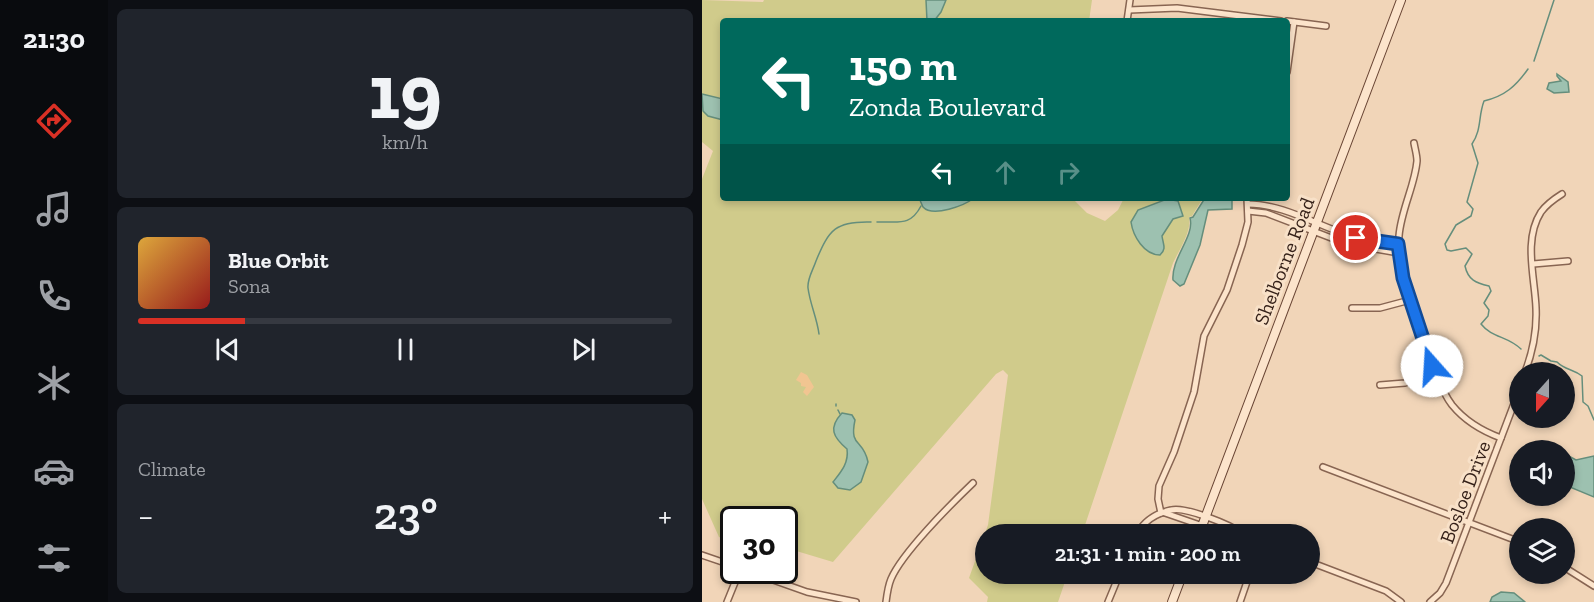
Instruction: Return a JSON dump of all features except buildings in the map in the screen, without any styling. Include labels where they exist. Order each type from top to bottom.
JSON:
[{"type":"street","points":[[1128,18],[1130,0]]},
{"type":"street","name":"Shelborne Road","points":[[1202,524],[1401,0]]},
{"type":"street","points":[[1129,9],[1177,8],[1227,18]]},
{"type":"street","points":[[1290,22],[1326,26]]},
{"type":"street","points":[[1414,143],[1417,162],[1403,210],[1399,249],[1403,278],[1442,391],[1457,411],[1476,426],[1501,438]]},
{"type":"street","points":[[1528,362],[1536,326],[1532,240],[1536,223],[1546,206],[1562,194]]},
{"type":"street","points":[[1163,513],[1158,499],[1159,486],[1174,453],[1194,392],[1204,336],[1227,290],[1237,261],[1246,231],[1247,201],[1269,206],[1347,243],[1399,249]]},
{"type":"street","points":[[1248,211],[1266,213],[1314,227]]},
{"type":"street","points":[[1533,264],[1568,261]]},
{"type":"street","points":[[1352,308],[1380,308],[1410,300]]},
{"type":"street","points":[[1380,385],[1406,383],[1435,374]]},
{"type":"street","name":"Bosloe Drive","points":[[1430,602],[1440,593],[1446,583],[1509,417]]},
{"type":"street","points":[[1323,467],[1509,538]]},
{"type":"street","points":[[886,602],[891,580],[897,568],[924,535],[973,483]]},
{"type":"street","points":[[1144,524],[1163,513],[1179,509],[1221,524]]},
{"type":"street","points":[[1163,513],[1199,524]]},
{"type":"street","points":[[702,555],[720,561]]},
{"type":"street","points":[[1320,566],[1386,591],[1401,602]]},
{"type":"street","points":[[1575,574],[1594,586]]},
{"type":"street","points":[[727,602],[734,584]]},
{"type":"street","points":[[784,584],[807,592],[856,602]]},
{"type":"street","points":[[1108,602],[1115,584]]},
{"type":"street","points":[[1172,602],[1179,584]]},
{"type":"street","points":[[1239,602],[1246,584]]},
{"type":"shaded area","points":[[702,0],[763,2],[764,0],[1092,0],[1089,18],[720,18],[720,201],[1075,201],[1087,213],[1105,221],[1118,210],[1122,201],[1201,201],[1189,217],[1187,234],[1173,263],[1085,524],[988,524],[1008,375],[1003,370],[996,374],[833,562],[798,552],[798,506],[720,506],[719,537],[702,499],[702,179],[713,151],[702,142]]},
{"type":"shaded area","points":[[926,0],[946,0],[936,18],[927,18]]},
{"type":"shaded area","points":[[1557,74],[1568,82],[1569,92],[1554,93],[1547,89],[1549,83],[1561,81]]},
{"type":"shaded area","points":[[702,94],[720,98],[720,119],[708,116],[703,111]]},
{"type":"shaded area","points":[[920,201],[969,201],[941,211],[928,210],[923,207]]},
{"type":"shaded area","points":[[1162,201],[1178,201],[1183,216],[1173,219],[1162,236],[1164,246],[1160,255],[1144,248],[1134,233],[1131,222],[1138,210]]},
{"type":"shaded area","points":[[1203,201],[1232,201],[1232,209],[1208,210],[1200,245],[1184,284],[1180,286],[1173,280],[1173,272],[1189,232],[1190,218]]},
{"type":"shaded area","points":[[842,413],[852,415],[855,420],[855,439],[866,454],[868,462],[861,482],[850,490],[838,488],[833,482],[847,459],[847,449],[834,432],[835,423]]},
{"type":"shaded area","points":[[1594,456],[1594,497],[1575,489],[1575,459]]},
{"type":"shaded area","points":[[975,561],[975,584],[969,578]]},
{"type":"shaded area","points":[[975,584],[1064,584],[1058,602],[987,602],[988,597]]},
{"type":"shaded area","points":[[1501,592],[1514,593],[1525,602],[1490,602],[1492,597]]},
{"type":"sand","points":[[801,372],[807,375],[814,387],[807,396],[803,392],[806,387],[801,386],[801,383],[796,380]]},
{"type":"waterway","points":[[1534,61],[1554,0]]},
{"type":"waterway","points":[[1521,349],[1485,329],[1481,324],[1488,316],[1489,310],[1484,303],[1491,291],[1489,286],[1476,282],[1468,275],[1465,266],[1472,254],[1466,248],[1451,251],[1447,250],[1445,244],[1456,225],[1471,216],[1473,209],[1467,202],[1478,163],[1472,144],[1477,133],[1484,101],[1509,90],[1528,69]]},
{"type":"waterway","points":[[877,222],[903,222],[917,213],[921,206]]},
{"type":"waterway","points":[[819,334],[808,285],[825,241],[835,229],[842,225],[871,222]]},
{"type":"waterway","points":[[1539,356],[1557,362],[1582,376],[1583,402],[1588,406],[1594,420]]},
{"type":"waterway","points":[[838,410],[840,414]]},
{"type":"route","points":[[1356,238],[1398,244],[1403,278],[1432,366]]}]
